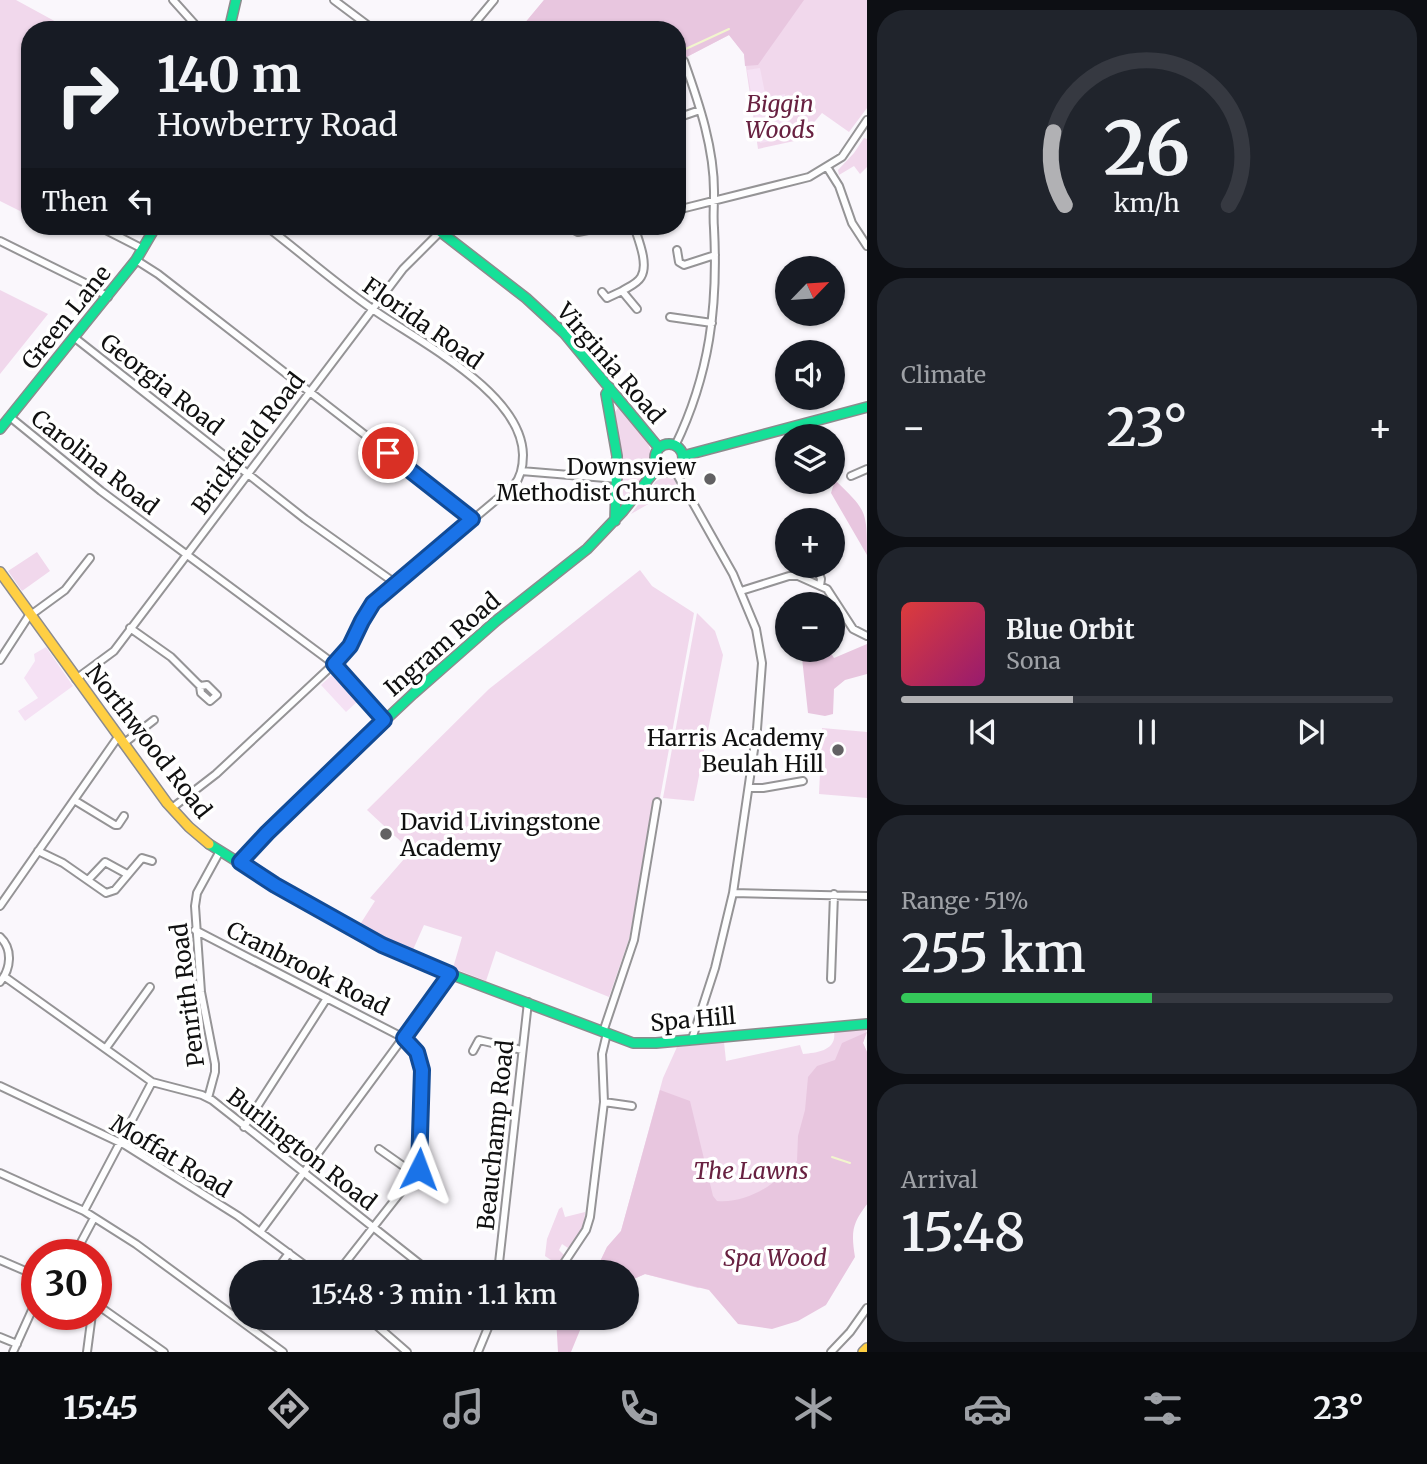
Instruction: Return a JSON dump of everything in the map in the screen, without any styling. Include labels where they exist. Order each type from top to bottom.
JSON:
[{"type":"street","points":[[173,0],[192,21]]},
{"type":"street","points":[[231,21],[236,0]]},
{"type":"street","points":[[334,0],[362,21]]},
{"type":"street","points":[[477,21],[494,0]]},
{"type":"street","points":[[675,446],[700,383],[716,290],[711,161],[700,110],[686,67]]},
{"type":"street","points":[[686,115],[700,110]]},
{"type":"street","points":[[686,208],[809,177],[849,151],[867,120]]},
{"type":"street","points":[[827,167],[839,186],[852,223],[867,246]]},
{"type":"street","points":[[116,235],[143,249]]},
{"type":"street","name":"Green Lane","points":[[0,429],[108,297],[151,235]]},
{"type":"street","name":"Florida Road","points":[[277,235],[372,309],[462,369],[497,400],[512,417],[518,430],[523,449],[521,471]]},
{"type":"street","name":"Brickfield Road","points":[[76,680],[109,656],[372,309],[434,235]]},
{"type":"street","name":"Virginia Road","points":[[448,235],[545,316],[577,348],[659,448]]},
{"type":"street","points":[[602,292],[607,298],[639,281],[643,272],[636,235]]},
{"type":"street","points":[[0,241],[108,297]]},
{"type":"street","points":[[677,250],[680,265],[715,255]]},
{"type":"street","points":[[136,260],[310,391],[472,519]]},
{"type":"street","points":[[622,291],[637,309]]},
{"type":"street","points":[[670,317],[712,323]]},
{"type":"street","name":"Georgia Road","points":[[75,338],[338,544],[395,583]]},
{"type":"street","points":[[610,388],[606,394],[618,479],[612,512],[615,521]]},
{"type":"street","points":[[683,456],[867,407]]},
{"type":"street","name":"Carolina Road","points":[[10,417],[64,463],[334,664],[384,720]]},
{"type":"street","points":[[666,445],[675,446],[683,456],[682,465],[675,471],[667,472],[658,467],[655,457],[659,448],[666,445]]},
{"type":"street","name":"Ingram Road","points":[[240,862],[384,720],[466,647],[582,554],[615,521],[658,467]]},
{"type":"street","points":[[851,475],[867,469]]},
{"type":"street","points":[[172,808],[216,774],[334,664],[350,646],[369,608],[395,583],[514,485],[521,471],[618,479]]},
{"type":"street","points":[[675,471],[720,547],[741,591],[756,629],[762,663],[749,788],[733,893],[715,968],[692,1039]]},
{"type":"street","points":[[0,660],[28,617],[65,590],[90,558]]},
{"type":"street","name":"Northwood Road","points":[[0,572],[76,680],[188,827],[220,851],[275,885],[382,945],[450,974]]},
{"type":"street","points":[[741,591],[783,578]]},
{"type":"street","points":[[800,578],[820,586],[831,595],[853,629],[867,636]]},
{"type":"street","points":[[820,586],[821,578]]},
{"type":"street","points":[[130,628],[171,657],[200,686]]},
{"type":"street","points":[[0,906],[74,800],[121,740],[154,720]]},
{"type":"street","points":[[749,788],[803,781]]},
{"type":"street","points":[[74,800],[115,825],[118,825],[124,816]]},
{"type":"street","points":[[566,1260],[586,1230],[590,1217],[604,1102],[602,1054],[605,1033],[619,979],[635,940],[657,802]]},
{"type":"street","points":[[38,851],[64,863],[110,893],[142,858],[152,860]]},
{"type":"street","name":"Penrith Road","points":[[208,1098],[215,1064],[201,992],[195,930],[196,898],[220,851]]},
{"type":"street","points":[[88,880],[105,862],[127,874]]},
{"type":"street","points":[[733,893],[867,896]]},
{"type":"street","points":[[831,979],[834,894]]},
{"type":"street","name":"Cranbrook Road","points":[[195,930],[404,1038]]},
{"type":"street","points":[[0,937],[9,953],[2,979]]},
{"type":"street","points":[[260,1232],[450,974]]},
{"type":"street","name":"Spa Hill","points":[[450,974],[637,1043],[867,1024]]},
{"type":"street","name":"Burlington Road","points":[[2,979],[152,1082],[208,1098],[414,1260]]},
{"type":"street","points":[[106,1048],[150,986]]},
{"type":"street","points":[[244,1127],[327,998]]},
{"type":"street","name":"Beauchamp Road","points":[[499,1260],[528,1002]]},
{"type":"street","points":[[348,1260],[416,1175],[419,1166],[422,1070],[417,1052],[404,1038]]},
{"type":"street","points":[[473,1051],[479,1040],[522,1050]]},
{"type":"street","points":[[84,1211],[152,1082]]},
{"type":"street","name":"Moffat Road","points":[[0,1086],[120,1143],[176,1176],[298,1260]]},
{"type":"street","points":[[604,1102],[632,1106]]},
{"type":"street","points":[[379,1149],[416,1175]]},
{"type":"street","points":[[0,1173],[84,1211],[136,1244],[229,1310]]},
{"type":"street","points":[[83,1239],[94,1218]]},
{"type":"street","points":[[562,1250],[570,1255]]},
{"type":"street","points":[[284,1260],[289,1253]]},
{"type":"street","points":[[0,1260],[21,1269]]},
{"type":"street","points":[[831,1352],[867,1308]]},
{"type":"street","points":[[112,1315],[164,1352]]},
{"type":"street","points":[[13,1352],[24,1330]]},
{"type":"street","points":[[87,1352],[90,1330]]},
{"type":"street","points":[[255,1330],[283,1352]]},
{"type":"street","points":[[382,1330],[407,1352]]},
{"type":"street","points":[[478,1352],[487,1330]]},
{"type":"street","points":[[0,1337],[17,1345]]},
{"type":"street","points":[[863,1352],[867,1348]]},
{"type":"green space","points":[[0,0],[16,0],[54,21],[21,21],[21,212],[0,201]]},
{"type":"green space","points":[[544,0],[867,0],[867,108],[849,132],[822,113],[799,140],[758,149],[744,54],[729,35],[686,57],[686,21],[526,21]]},
{"type":"green space","name":"Biggin Woods","points":[[544,0],[804,0],[758,65],[745,66],[744,54],[729,35],[686,57],[686,21],[526,21]]},
{"type":"green space","points":[[760,68],[766,98],[785,94],[793,137],[760,143],[747,70]]},
{"type":"green space","points":[[864,138],[867,139],[867,167],[860,174],[854,166],[839,175],[838,170]]},
{"type":"green space","points":[[0,290],[48,314],[0,374]]},
{"type":"green space","points":[[618,408],[622,409],[643,434],[651,451],[648,470],[623,503],[620,499],[624,470],[615,412]]},
{"type":"green space","points":[[664,477],[674,479],[678,487],[631,514],[656,481]]},
{"type":"green space","points":[[845,490],[863,513],[867,555],[845,517],[845,508],[840,508],[832,494],[845,494]]},
{"type":"green space","points":[[37,552],[50,571],[22,591],[8,571]]},
{"type":"green space","points":[[640,570],[652,586],[694,613],[660,798],[654,798],[629,939],[609,997],[496,951],[486,981],[453,968],[462,937],[424,925],[412,952],[359,926],[375,901],[370,898],[411,851],[367,810],[489,689]]},
{"type":"green space","points":[[697,613],[715,631],[723,655],[694,801],[663,798]]},
{"type":"green space","points":[[867,644],[867,674],[845,680],[834,689],[833,714],[825,716],[808,713],[802,662],[845,662],[845,653]]},
{"type":"green space","points":[[46,647],[73,686],[25,721],[18,711],[38,698],[24,678],[35,661],[34,654]]},
{"type":"green space","points":[[333,674],[358,701],[346,712],[321,685]]},
{"type":"green space","points":[[822,728],[867,732],[867,798],[819,794]]},
{"type":"green space","name":"Spa Wood","points":[[867,1029],[863,1043],[867,1052],[867,1204],[840,1240],[698,1288],[645,1274],[639,1277],[639,1260],[601,1260],[607,1247],[621,1231],[663,1078],[677,1047],[724,1042],[726,1061],[800,1045],[803,1054],[809,1054],[829,1047],[833,1043],[834,1032]]},
{"type":"green space","name":"Spa Wood","points":[[867,1032],[863,1043],[867,1052],[867,1204],[854,1229],[855,1257],[826,1305],[798,1321],[772,1329],[738,1324],[709,1290],[645,1274],[639,1277],[639,1260],[601,1260],[607,1247],[621,1231],[660,1090],[690,1101],[713,1196],[717,1201],[740,1199],[772,1184],[797,1161],[798,1136],[805,1110],[808,1077],[817,1066],[835,1060],[842,1043]]},
{"type":"green space","points":[[562,1207],[565,1217],[585,1212],[585,1217],[583,1227],[568,1248],[562,1244],[559,1250],[564,1255],[560,1260],[551,1260],[545,1256],[547,1239]]},
{"type":"green space","points":[[557,1330],[580,1330],[571,1352],[558,1352]]},
{"type":"waterway","points":[[686,49],[729,29]]},
{"type":"waterway","points":[[832,1157],[850,1163]]},
{"type":"traffic: fast","points":[[231,21],[236,0]]},
{"type":"traffic: fast","points":[[0,429],[136,260],[151,235]]},
{"type":"traffic: fast","points":[[445,235],[526,298],[564,333],[659,448]]},
{"type":"traffic: fast","points":[[610,388],[606,394],[617,456],[615,521]]},
{"type":"traffic: fast","points":[[683,456],[867,407]]},
{"type":"traffic: fast","points":[[669,444],[679,448],[683,458],[679,468],[669,472],[659,468],[655,458],[659,448],[669,444]]},
{"type":"traffic: fast","points":[[240,862],[315,786],[413,694],[496,621],[587,549],[623,511],[658,467]]},
{"type":"traffic: fast","points":[[209,844],[275,885],[382,945],[450,974],[633,1043],[867,1024]]},
{"type":"traffic: slow","points":[[0,572],[167,803],[209,844]]},
{"type":"traffic: slow","points":[[863,1352],[867,1348]]},
{"type":"place","name":"Downsview Methodist Church","points":[[710,479]]},
{"type":"place","name":"Harris Academy Beulah Hill","points":[[838,750]]},
{"type":"place","name":"David Livingstone Academy","points":[[386,834]]},
{"type":"route","points":[[388,453],[472,519],[373,603],[350,646],[334,664],[384,720],[240,862],[275,885],[382,945],[450,974],[404,1038],[417,1052],[422,1070],[419,1169]]},
{"type":"park label","name":"The Lawns","points":[[751,1170]]}]
